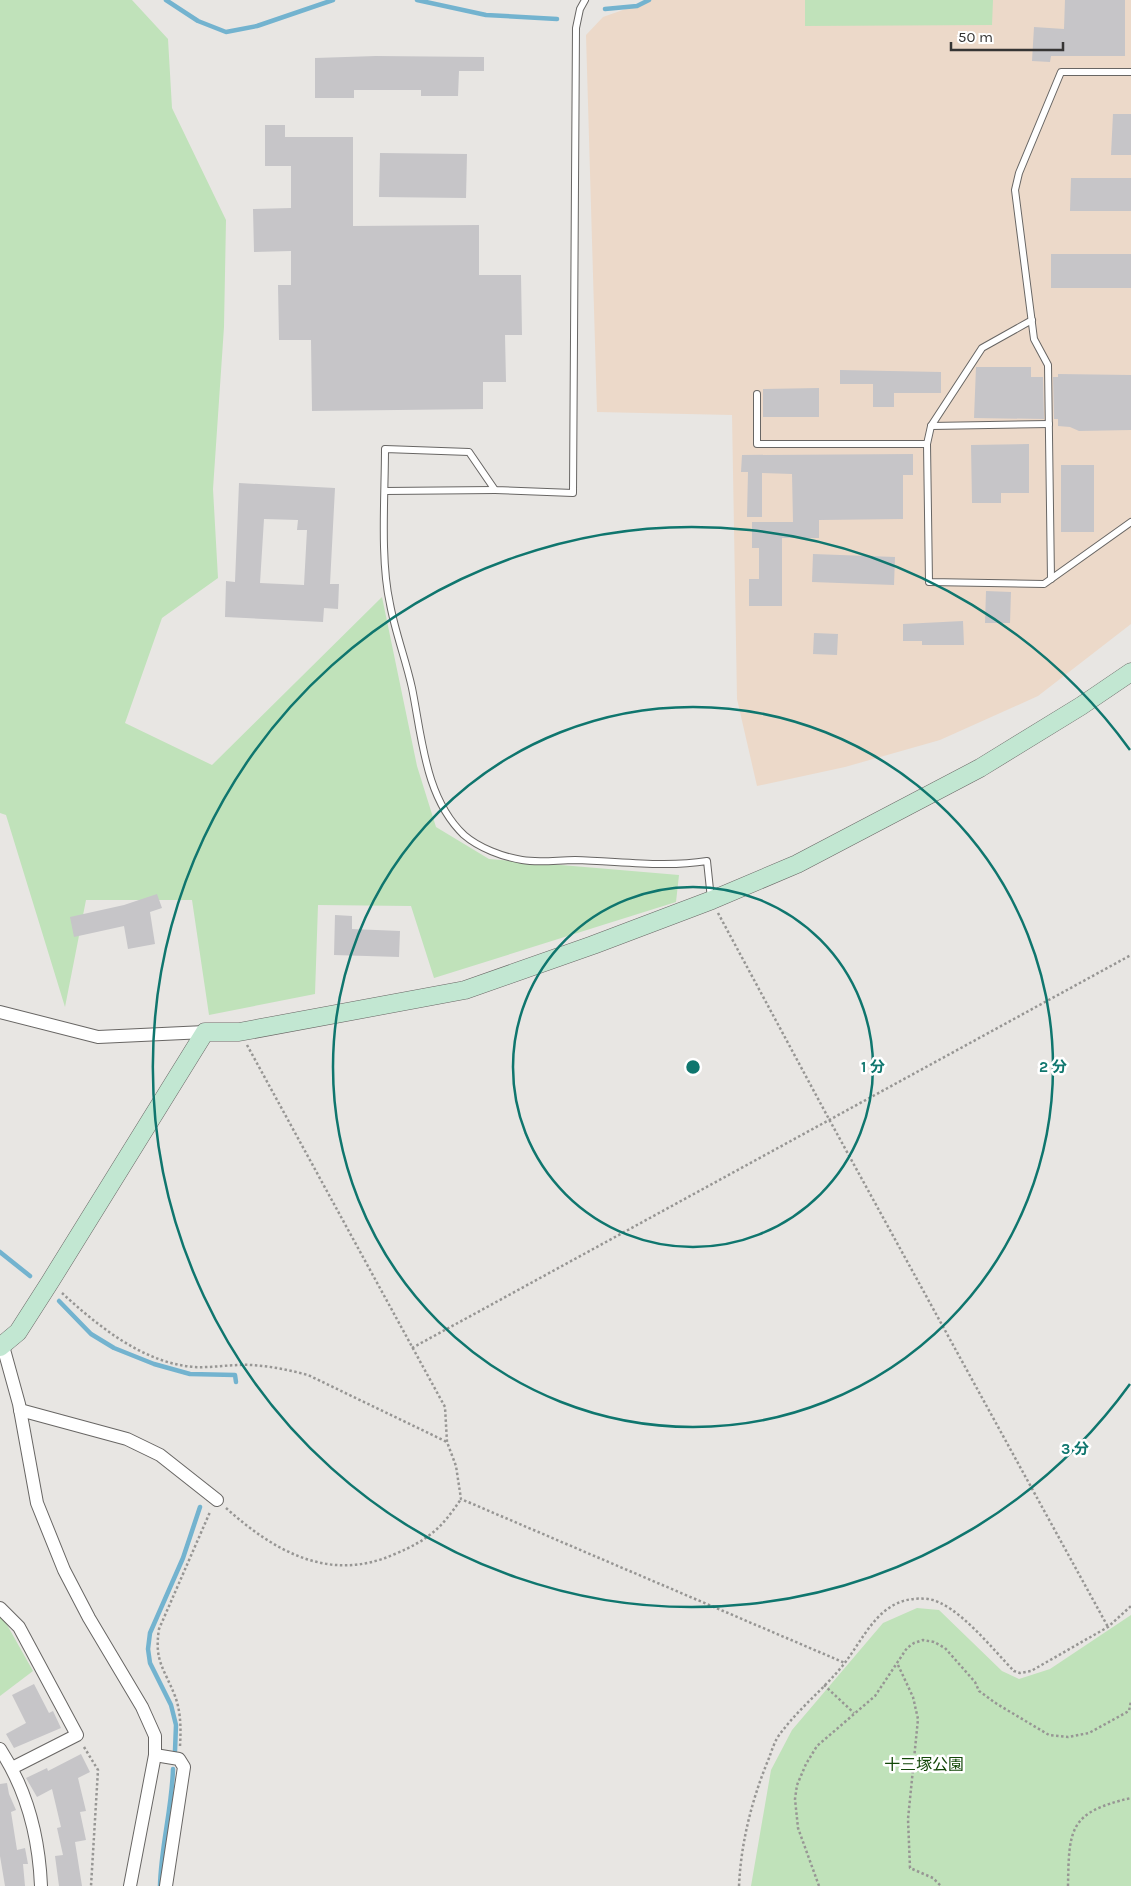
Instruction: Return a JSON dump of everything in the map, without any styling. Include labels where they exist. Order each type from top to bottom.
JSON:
[{"type":"street","points":[[0,1012],[98,1036],[239,1032],[465,990],[593,945],[712,900],[797,864],[980,768],[1081,706],[1131,672]]},
{"type":"street","points":[[130,1886],[155,1755],[155,1736],[142,1707],[77,1594],[37,1503],[20,1410],[2,1347],[18,1332],[206,1032]]},
{"type":"street","points":[[20,1410],[127,1439],[160,1456],[217,1500]]},
{"type":"street","points":[[0,1608],[19,1627],[77,1735],[12,1768]]},
{"type":"street","points":[[0,1749],[12,1768],[31,1820],[39,1854],[41,1886]]},
{"type":"street","points":[[155,1755],[179,1759],[184,1766],[184,1776],[168,1860],[166,1886]]},
{"type":"lane","points":[[385,491],[495,490],[573,494],[576,37],[580,9],[585,0]]},
{"type":"lane","points":[[1051,578],[1048,365],[1034,339],[1015,208],[1015,190],[1018,173],[1061,72],[1131,72]]},
{"type":"lane","points":[[1032,320],[982,348],[931,426],[927,444],[929,582],[1044,584],[1131,522]]},
{"type":"lane","points":[[757,394],[757,444],[927,444]]},
{"type":"lane","points":[[931,426],[1049,424]]},
{"type":"lane","points":[[495,490],[469,452],[386,449],[386,572],[389,603],[412,686],[424,755],[438,796],[452,821],[466,836],[498,854],[524,861],[575,860],[650,864],[707,861],[712,900]]},
{"type":"path","points":[[712,900],[830,1121],[1108,1627]]},
{"type":"path","points":[[412,1348],[1131,955]]},
{"type":"path","points":[[179,1759],[179,1713],[176,1697],[158,1660],[159,1629],[217,1500],[236,1517],[284,1549],[316,1563],[341,1567],[365,1565],[422,1543],[436,1532],[461,1499],[456,1466],[447,1442],[445,1408],[239,1032]]},
{"type":"path","points":[[50,1282],[93,1322],[139,1350],[193,1367],[250,1365],[284,1368],[308,1375],[447,1442]]},
{"type":"path","points":[[461,1499],[845,1663]]},
{"type":"path","points":[[739,1886],[740,1862],[746,1830],[759,1782],[778,1736],[845,1663],[874,1618],[882,1611],[912,1599],[930,1600],[944,1605],[965,1622],[1014,1671],[1020,1673],[1031,1671],[1108,1627],[1131,1606]]},
{"type":"path","points":[[819,1886],[798,1828],[797,1785],[806,1764],[817,1746],[875,1696],[898,1665],[907,1648],[914,1642],[923,1640],[934,1642],[945,1648],[975,1682],[979,1691],[1049,1735],[1068,1737],[1089,1733],[1129,1711],[1131,1701]]},
{"type":"path","points":[[898,1665],[913,1697],[918,1719],[908,1819],[910,1868],[933,1878],[941,1886]]},
{"type":"path","points":[[824,1685],[854,1713]]},
{"type":"path","points":[[77,1735],[98,1770],[91,1886]]},
{"type":"path","points":[[1068,1886],[1069,1840],[1076,1824],[1103,1806],[1131,1798]]},
{"type":"shaded area","points":[[651,0],[1131,0],[1131,624],[1038,696],[940,740],[845,767],[757,786],[737,699],[732,415],[597,412],[586,35],[603,17]]},
{"type":"green space","points":[[0,0],[132,0],[168,39],[172,108],[226,220],[224,327],[213,489],[218,578],[162,618],[125,723],[212,765],[382,597],[417,766],[436,827],[489,859],[679,875],[676,902],[434,978],[411,906],[318,905],[315,994],[209,1015],[192,900],[86,900],[65,1007],[6,815],[0,813]]},
{"type":"green space","points":[[805,0],[993,0],[992,25],[805,26]]},
{"type":"green space","name":"十三塚公園","points":[[917,1608],[939,1610],[1002,1671],[1019,1679],[1050,1669],[1131,1615],[1131,1886],[751,1886],[771,1770],[792,1730],[883,1623]]},
{"type":"green space","points":[[0,1617],[6,1623],[33,1671],[0,1696]]},
{"type":"building","points":[[1065,0],[1125,0],[1125,56],[1051,56],[1050,62],[1032,61],[1034,27],[1064,29]]},
{"type":"building","points":[[376,56],[484,57],[484,71],[459,71],[458,96],[421,96],[421,90],[354,90],[354,98],[315,98],[315,58]]},
{"type":"building","points":[[1113,114],[1131,114],[1131,155],[1111,155]]},
{"type":"building","points":[[265,125],[285,125],[285,137],[353,137],[353,226],[479,225],[479,275],[521,275],[522,335],[505,335],[506,382],[483,382],[483,409],[312,411],[311,340],[279,340],[278,285],[291,285],[291,251],[254,252],[253,209],[291,208],[291,166],[265,166]]},
{"type":"building","points":[[380,153],[467,154],[466,198],[379,197]]},
{"type":"building","points":[[1071,178],[1131,178],[1131,211],[1070,211]]},
{"type":"building","points":[[1051,254],[1131,254],[1131,288],[1051,288]]},
{"type":"building","points":[[976,367],[1031,367],[1031,377],[1043,377],[1044,419],[974,418]]},
{"type":"building","points":[[840,370],[941,372],[941,393],[894,393],[894,407],[873,407],[873,384],[840,384]]},
{"type":"building","points":[[1058,374],[1131,375],[1131,430],[1079,431],[1070,427],[1058,426],[1058,419],[1054,419],[1053,377],[1058,377]]},
{"type":"building","points":[[819,388],[819,417],[763,417],[763,389]]},
{"type":"building","points":[[1029,444],[1029,493],[1001,493],[1001,503],[972,503],[971,445]]},
{"type":"building","points":[[913,454],[913,475],[903,475],[903,519],[819,520],[819,538],[782,538],[782,606],[749,606],[749,579],[759,579],[759,548],[752,548],[752,522],[793,522],[792,474],[762,473],[762,517],[747,517],[748,472],[741,472],[742,455]]},
{"type":"building","points":[[1061,465],[1094,465],[1094,532],[1061,532]]},
{"type":"building","points":[[239,483],[335,488],[330,584],[339,584],[338,609],[324,608],[323,622],[225,617],[226,581],[235,582]],"holes":[[[264,519],[298,520],[297,530],[307,530],[304,585],[260,583]]]},
{"type":"building","points":[[813,554],[895,557],[894,585],[812,582]]},
{"type":"building","points":[[986,591],[1011,592],[1010,623],[985,623]]},
{"type":"building","points":[[963,621],[964,645],[922,645],[922,641],[903,641],[903,624]]},
{"type":"building","points":[[814,633],[838,634],[837,655],[813,654]]},
{"type":"building","points":[[157,894],[162,908],[150,912],[155,944],[128,949],[124,926],[74,937],[70,917],[124,905]]},
{"type":"building","points":[[335,915],[352,916],[352,929],[400,931],[399,957],[334,955]]},
{"type":"building","points":[[34,1684],[49,1713],[53,1711],[61,1728],[14,1748],[6,1734],[26,1723],[12,1695]]},
{"type":"building","points":[[81,1754],[90,1772],[78,1778],[86,1811],[80,1812],[86,1840],[75,1842],[82,1886],[59,1886],[55,1856],[63,1855],[57,1828],[61,1827],[52,1789],[37,1797],[26,1778],[47,1768],[48,1771]]},
{"type":"building","points":[[7,1783],[9,1794],[16,1810],[11,1812],[17,1850],[25,1848],[28,1864],[23,1864],[25,1886],[5,1886],[0,1856],[0,1784]]},
{"type":"waterway","points":[[166,0],[198,21],[226,32],[257,26],[333,0]]},
{"type":"waterway","points":[[417,0],[486,15],[557,19]]},
{"type":"waterway","points":[[605,9],[637,6],[649,0]]},
{"type":"waterway","points":[[0,1252],[30,1276]]},
{"type":"waterway","points":[[59,1301],[91,1334],[114,1348],[154,1364],[190,1374],[235,1375],[236,1382]]},
{"type":"waterway","points":[[175,1751],[176,1725],[171,1705],[150,1663],[148,1649],[150,1633],[183,1558],[200,1507]]},
{"type":"waterway","points":[[160,1886],[173,1769]]}]
